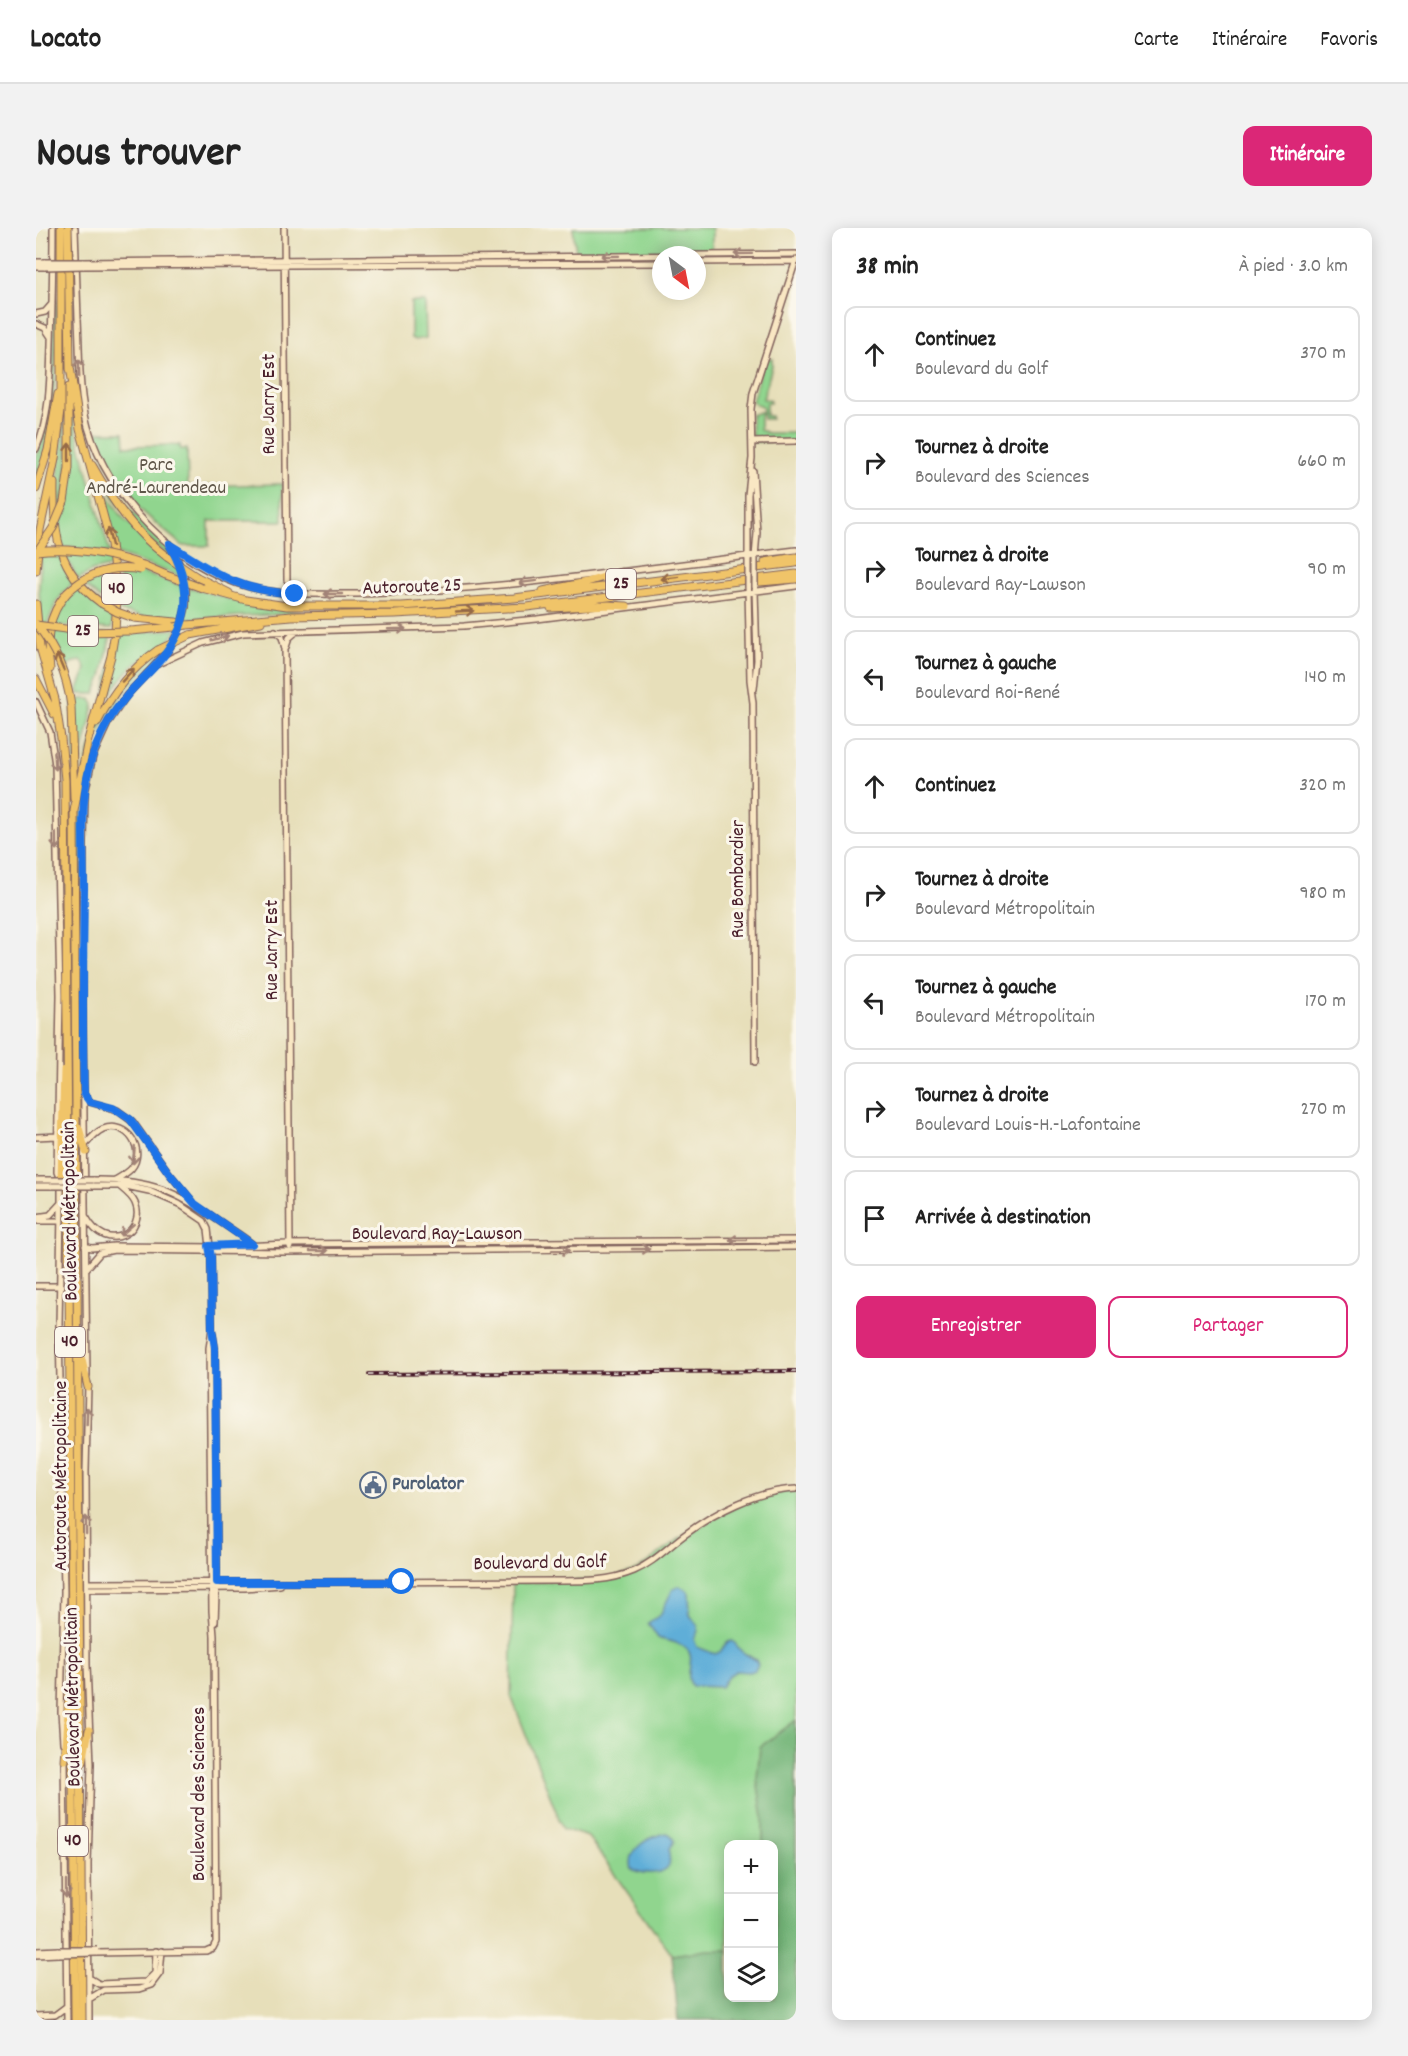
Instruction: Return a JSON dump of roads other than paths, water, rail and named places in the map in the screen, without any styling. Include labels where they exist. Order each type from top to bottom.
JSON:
[{"type":"highway","points":[[61,228],[61,410],[54,468],[53,520],[59,549],[77,581],[101,603],[134,618],[175,624]]},
{"type":"highway","points":[[36,552],[56,523],[64,502],[69,468],[68,228]]},
{"type":"highway","name":"Autoroute Métropolitaine","points":[[70,367],[85,451],[110,537],[117,598],[112,650],[88,740],[74,811],[82,2020]]},
{"type":"highway","points":[[36,489],[50,445],[61,370]]},
{"type":"highway","points":[[85,451],[107,492],[139,532],[167,557],[197,577],[237,597]]},
{"type":"highway","points":[[36,571],[40,530],[54,468]]},
{"type":"highway","name":"Autoroute 25","points":[[36,552],[66,550],[102,554],[130,561],[202,588],[237,597],[287,606],[344,608],[514,598],[796,562]]},
{"type":"highway","points":[[728,570],[796,557]]},
{"type":"highway","points":[[55,699],[47,651],[48,634],[55,610],[67,593],[85,578],[108,569],[125,568],[166,575]]},
{"type":"highway","points":[[514,598],[621,572]]},
{"type":"highway","name":"Autoroute 25","points":[[36,624],[87,632],[131,631],[175,624],[301,615],[394,614],[528,607],[796,574]]},
{"type":"highway","points":[[709,584],[796,579]]},
{"type":"highway","name":"Autoroute Métropolitaine","points":[[36,604],[41,652],[55,699],[65,780],[75,2020]]},
{"type":"highway","points":[[528,607],[627,606]]},
{"type":"highway","points":[[88,740],[106,704],[120,685],[137,666],[158,650],[190,636],[219,628],[301,615]]},
{"type":"highway","points":[[36,624],[48,640],[60,663],[67,684],[74,811]]},
{"type":"highway","points":[[36,679],[59,728]]},
{"type":"highway","points":[[61,1182],[63,1089],[67,1039]]},
{"type":"highway","points":[[76,1108],[86,1148]]},
{"type":"highway","points":[[77,1322],[82,1368],[88,1387]]},
{"type":"highway","points":[[64,1760],[72,1662]]},
{"type":"highway","points":[[80,1779],[89,1730]]},
{"type":"street","points":[[36,449],[45,419],[51,337],[53,228]]},
{"type":"street","points":[[75,228],[80,381],[88,425],[98,455],[113,483],[134,509],[169,544],[223,578],[249,586],[295,594],[432,591],[621,572],[796,550]]},
{"type":"street","name":"Rue Jarry Est","points":[[284,228],[287,580],[295,594]]},
{"type":"street","points":[[36,267],[83,264],[796,254]]},
{"type":"street","points":[[633,255],[634,263]]},
{"type":"street","points":[[706,262],[796,261]]},
{"type":"street","name":"Rue Bombardier","points":[[753,696],[750,680],[748,590],[752,557],[757,550],[751,409],[754,388],[796,261]]},
{"type":"street","points":[[36,262],[45,265]]},
{"type":"street","points":[[284,262],[652,263]]},
{"type":"street","points":[[36,314],[45,312],[52,304]]},
{"type":"street","points":[[36,324],[45,328],[51,337]]},
{"type":"street","points":[[752,441],[796,441]]},
{"type":"street","name":"Boulevard Métropolitain","points":[[89,2020],[88,1857],[91,1806],[87,1586],[88,1387],[82,943],[83,814],[86,784],[95,750],[110,719],[127,695],[156,665],[178,633],[186,602],[183,572],[169,544]]},
{"type":"street","name":"Rue Bombardier","points":[[752,557],[757,660],[753,696],[755,1062]]},
{"type":"street","points":[[276,592],[287,580]]},
{"type":"street","points":[[156,665],[186,650],[216,639],[243,633],[464,626],[556,617],[748,590],[796,586]]},
{"type":"street","name":"Rue Jarry Est","points":[[275,631],[282,637],[285,649],[290,1252]]},
{"type":"street","points":[[285,649],[290,638],[297,631]]},
{"type":"street","name":"Boulevard Métropolitain","points":[[36,702],[50,732],[55,759],[60,989],[57,1172],[61,1182],[60,1365],[64,1592],[61,1723],[64,1760],[67,2020]]},
{"type":"street","points":[[84,1094],[90,1102],[113,1108],[133,1122],[169,1173],[195,1204]]},
{"type":"street","points":[[86,1148],[98,1132],[110,1127],[121,1129],[131,1137],[136,1149],[135,1161],[129,1171],[115,1180]]},
{"type":"street","points":[[36,1137],[57,1136]]},
{"type":"street","points":[[37,1185],[115,1180],[156,1186],[195,1204],[252,1244]]},
{"type":"street","name":"Boulevard des Sciences","points":[[93,1183],[154,1193],[192,1211],[206,1224],[209,1249],[212,1329],[215,1348],[216,1940],[211,1950],[158,1951]]},
{"type":"street","points":[[86,1217],[94,1230],[105,1237],[117,1238],[129,1231],[136,1219],[137,1208],[132,1198],[119,1186]]},
{"type":"street","points":[[36,1217],[50,1215],[61,1203]]},
{"type":"street","points":[[36,1221],[61,1221]]},
{"type":"street","name":"Boulevard Ray-Lawson","points":[[86,1270],[95,1257],[109,1250],[209,1249],[252,1244],[796,1240]]},
{"type":"street","points":[[348,1243],[348,1251]]},
{"type":"street","name":"Boulevard Ray-Lawson","points":[[85,1246],[290,1252],[796,1247]]},
{"type":"street","points":[[36,1286],[62,1286]]},
{"type":"street","name":"Boulevard du Golf","points":[[87,1586],[610,1579],[645,1565],[693,1530],[745,1501],[770,1492],[796,1489]]},
{"type":"street","points":[[89,1978],[99,1984],[146,1982],[155,1973],[158,1951]]},
{"type":"street","points":[[36,1953],[158,1951]]},
{"type":"street","points":[[89,1999],[104,1990],[139,1989],[151,1985],[160,1973],[158,1951]]},
{"type":"street","points":[[36,2016],[55,2015],[67,2006]]},
{"type":"water","points":[[679,1586],[687,1590],[689,1594],[690,1615],[698,1626],[694,1639],[697,1647],[715,1654],[720,1652],[727,1642],[733,1641],[742,1652],[756,1660],[758,1665],[755,1670],[736,1671],[728,1676],[721,1687],[692,1686],[689,1681],[691,1659],[687,1649],[658,1638],[648,1623],[660,1615],[673,1589]]},
{"type":"water","points":[[667,1833],[674,1841],[669,1850],[670,1863],[666,1869],[652,1873],[632,1869],[631,1862],[636,1849],[647,1840]]},
{"type":"railway","points":[[369,1374],[796,1371]]},
{"type":"place","name":"Purolator","points":[[373,1485]]},
{"type":"park label","name":"Parc André-Laurendeau","points":[[156,478]]}]
